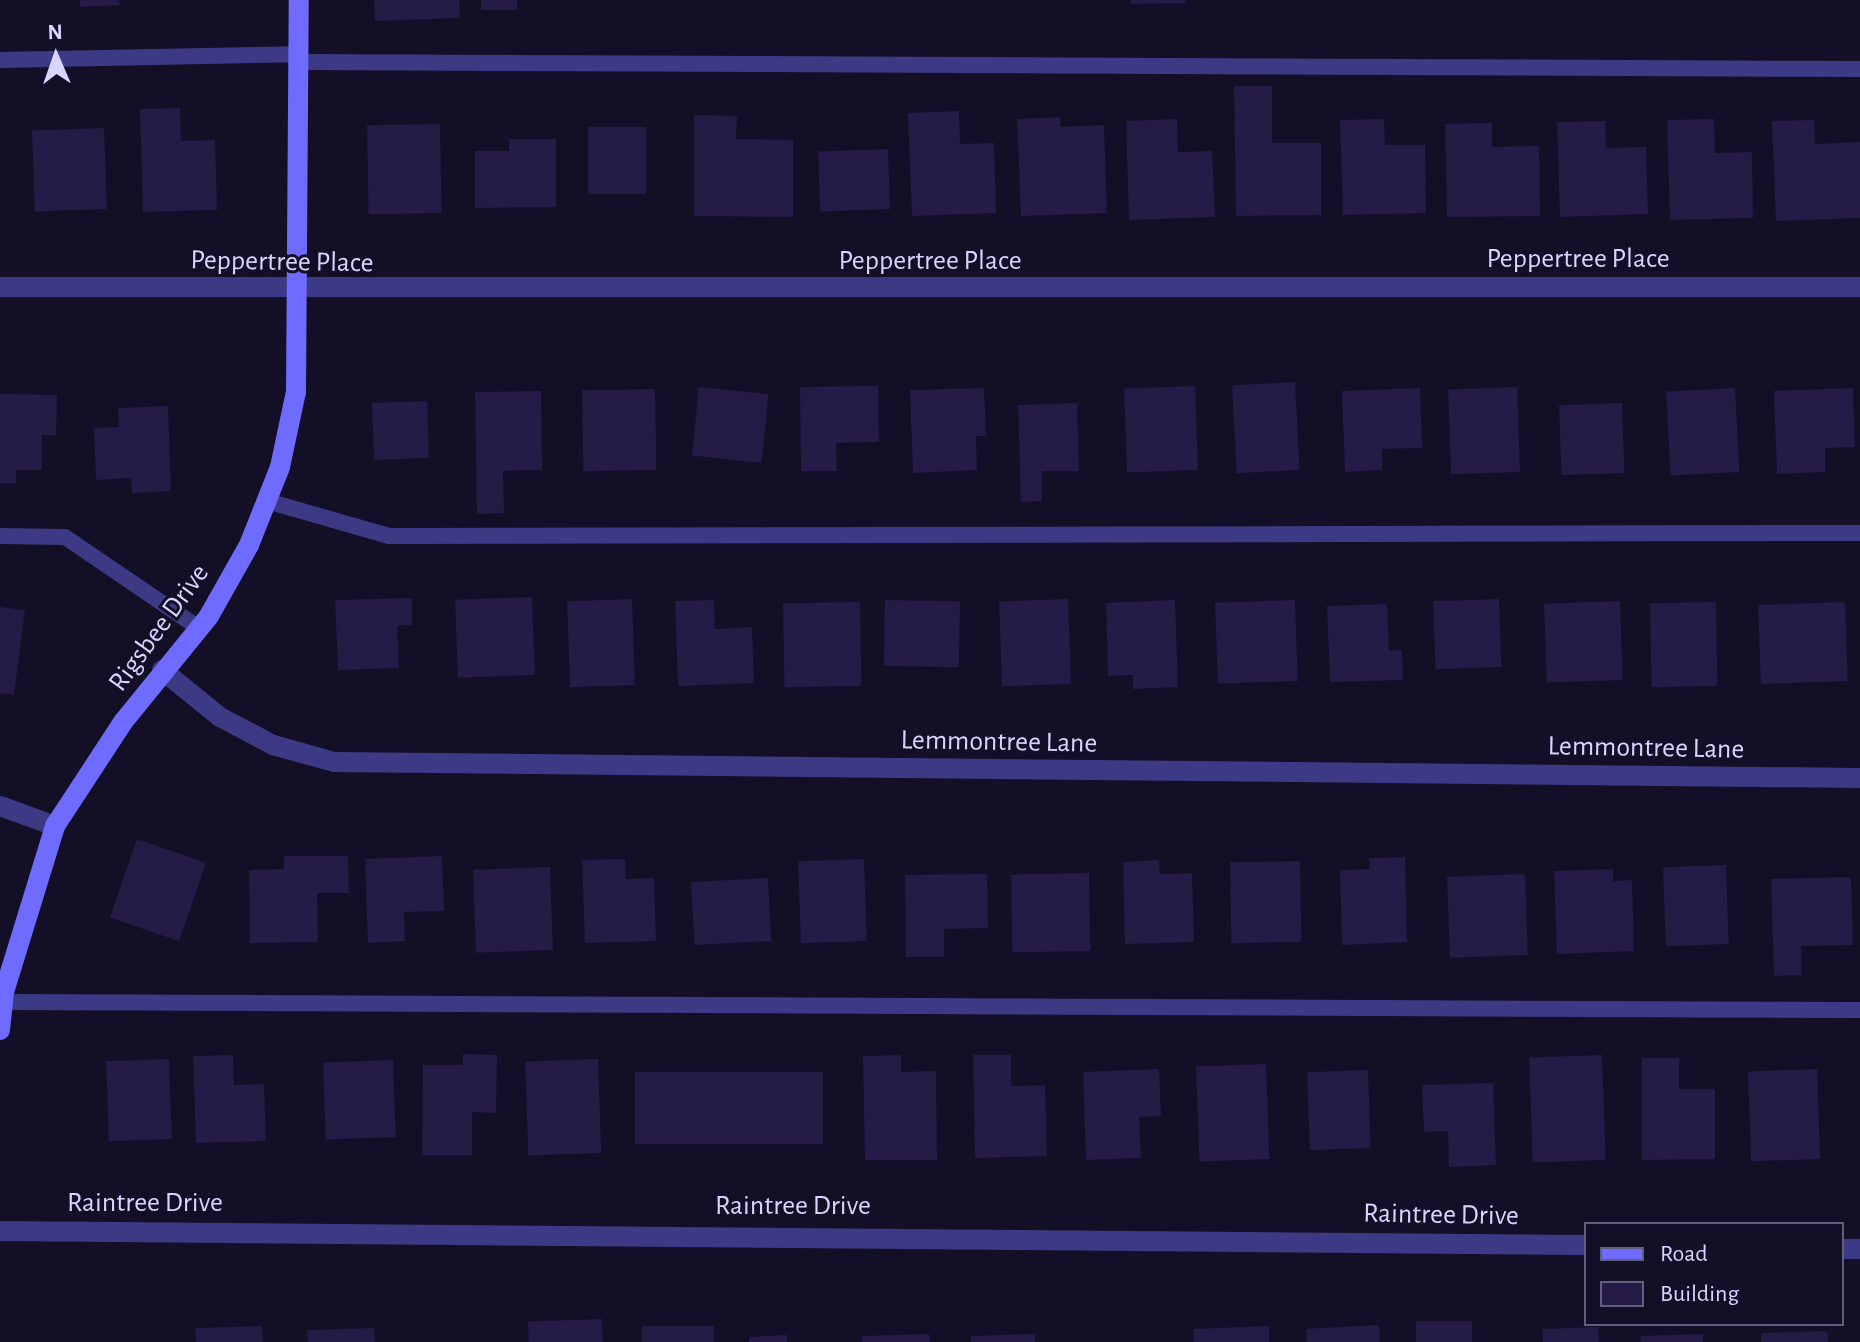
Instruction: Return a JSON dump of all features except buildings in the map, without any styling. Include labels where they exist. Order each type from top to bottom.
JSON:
[{"type":"street","name":"Rigsbee Drive","points":[[0,1030],[1,1002],[55,826],[162,670],[199,628],[267,501],[296,392],[299,0]]},
{"type":"street","name":"Peppertree Place","points":[[0,287],[299,291],[1860,287]]},
{"type":"street","name":"Lemmontree Lane","points":[[162,670],[220,717],[273,745],[334,762],[1860,778]]},
{"type":"street","points":[[0,806],[55,826]]},
{"type":"street","name":"Raintree Drive","points":[[0,1231],[1584,1245]]},
{"type":"lane","points":[[0,60],[299,58],[1860,69]]},
{"type":"lane","points":[[267,501],[389,536],[1860,533]]},
{"type":"lane","points":[[0,536],[65,537],[199,628]]},
{"type":"lane","points":[[1,1002],[1860,1010]]}]
